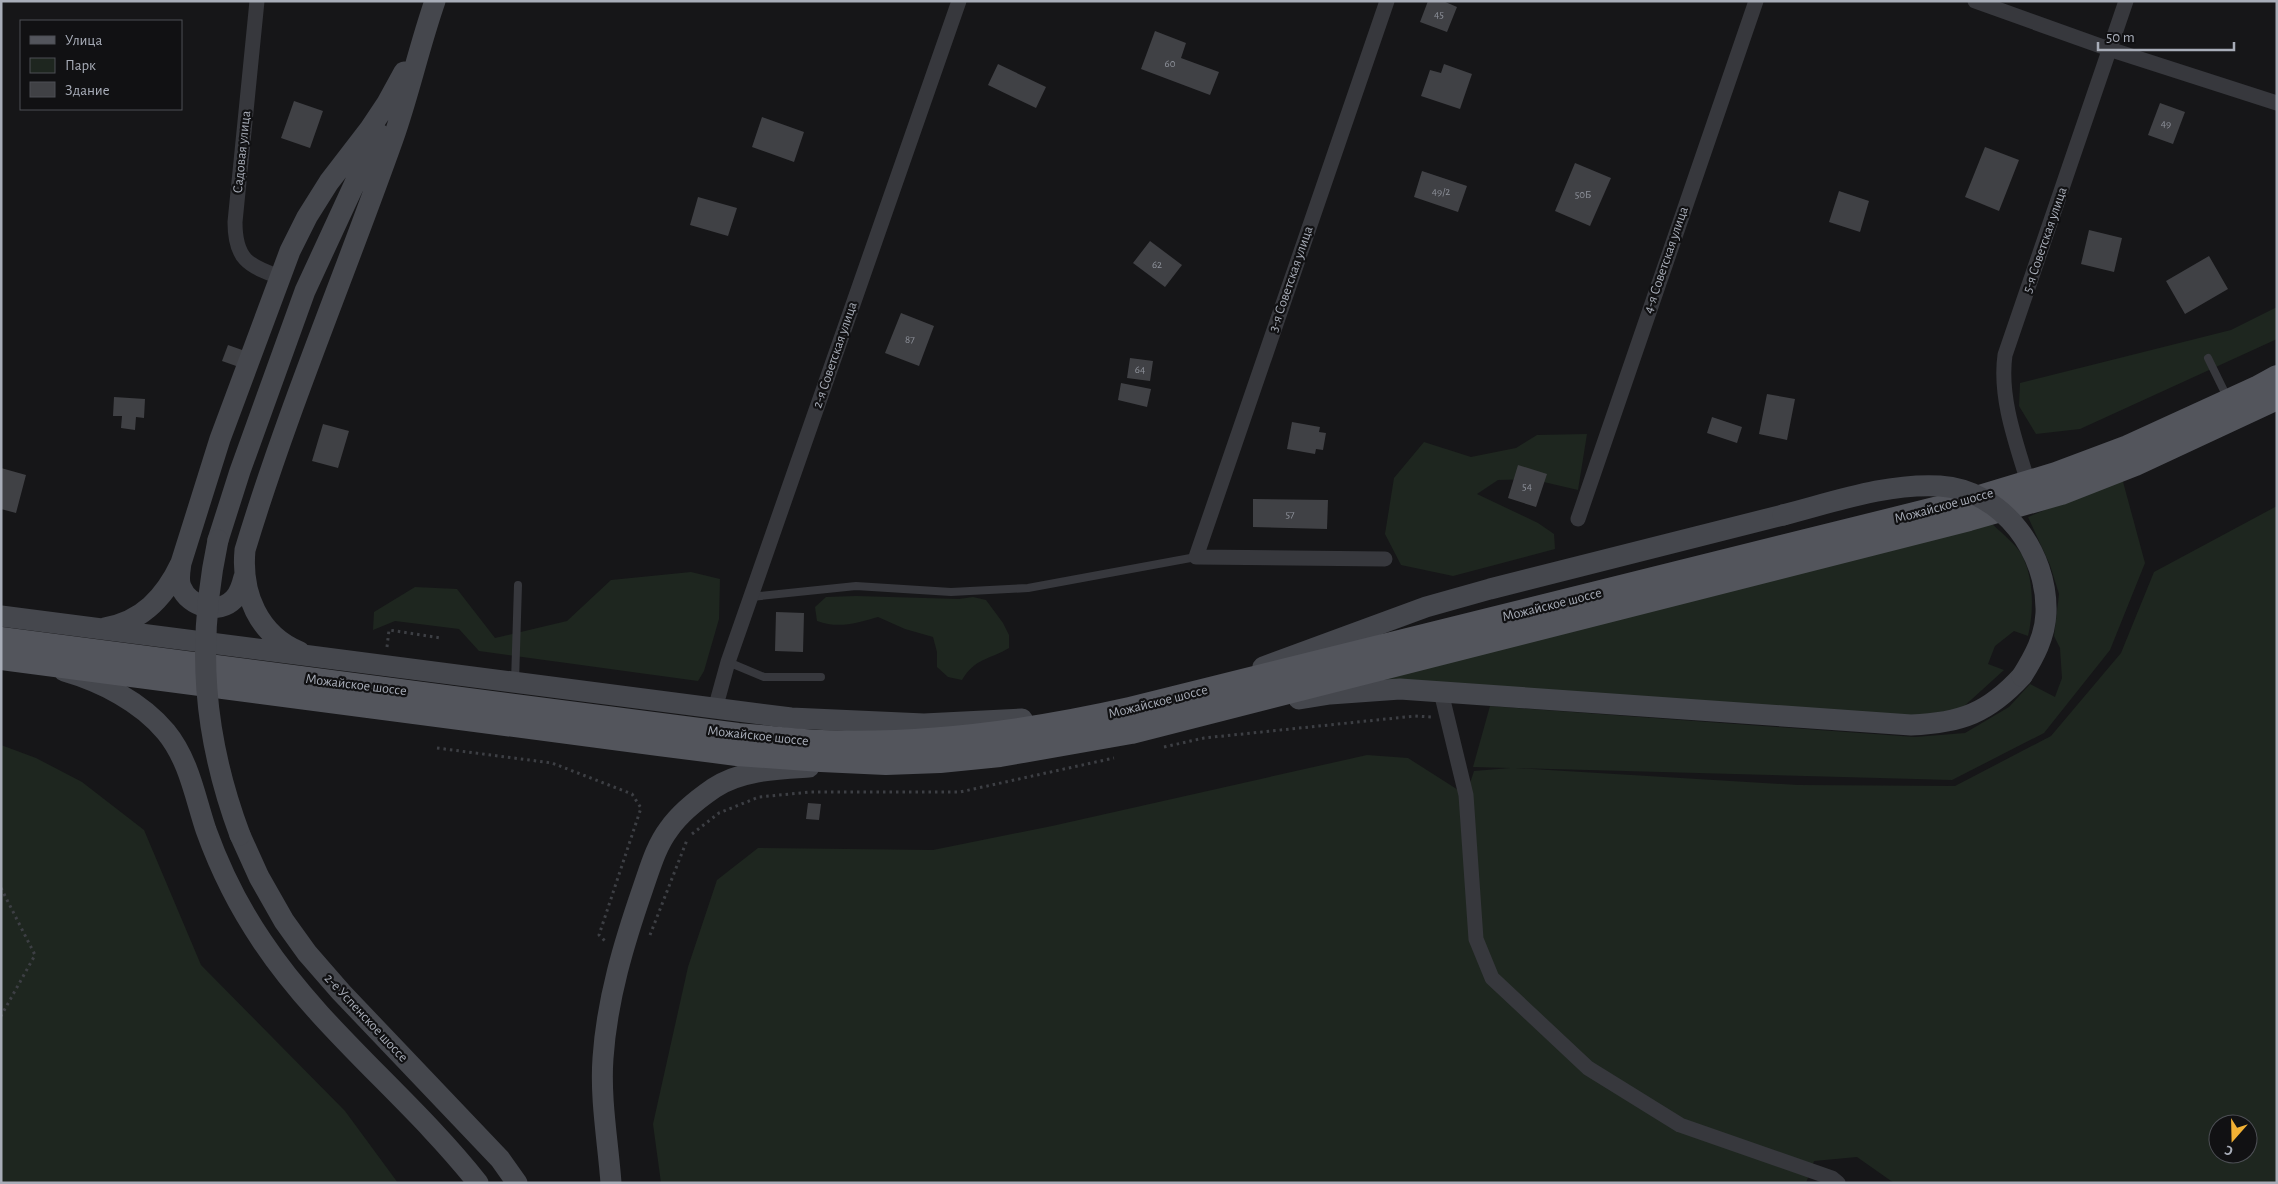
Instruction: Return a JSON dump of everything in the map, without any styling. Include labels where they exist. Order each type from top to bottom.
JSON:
[{"type":"main road","points":[[181,563],[180,587],[189,598],[206,607],[216,607],[234,600],[241,589],[244,578],[245,550],[277,450],[310,356],[348,262],[394,137],[434,4]]},
{"type":"main road","points":[[95,630],[117,626],[132,619],[152,606],[172,581],[181,563],[217,448],[290,251],[307,217],[329,182],[387,103],[412,56],[434,4]]},
{"type":"main road","name":"2-е Успенское шоссе","points":[[412,56],[305,291],[240,471],[218,540],[207,604],[207,703],[218,766],[240,835],[258,877],[284,921],[307,953],[341,992],[500,1159],[517,1183]]},
{"type":"main road","name":"Можайское шоссе","points":[[1,639],[738,735],[821,742],[885,742],[989,736],[1058,725],[1130,709],[1963,502],[2028,482],[2128,446],[2277,377]]},
{"type":"main road","name":"Можайское шоссе","points":[[1,658],[727,753],[886,763],[1000,756],[1114,736],[1194,717],[1960,522],[2061,493],[2135,464],[2277,398]]},
{"type":"main road","points":[[1193,693],[1426,607],[1875,492],[1911,486],[1942,486],[1969,493],[1992,506],[2010,520],[2026,538],[2037,561],[2045,587],[2046,614],[2042,637],[2034,657],[2022,676],[2006,694],[1989,707],[1950,721],[1911,725],[1400,690],[1330,694],[1194,717]]},
{"type":"main road","points":[[244,578],[256,613],[266,629],[290,648],[312,657]]},
{"type":"main road","points":[[1,616],[95,630],[715,710],[791,718],[924,724],[975,723],[1130,709]]},
{"type":"main road","points":[[33,662],[72,674],[131,700],[150,715],[168,734],[179,751],[189,775],[219,862],[239,904],[262,941],[296,988],[478,1183]]},
{"type":"main road","points":[[611,1183],[605,1117],[603,1059],[608,1013],[617,971],[630,926],[655,855],[669,829],[690,807],[715,788],[736,778],[788,768],[886,763]]},
{"type":"street","name":"Садовая улица","points":[[257,1],[235,240],[240,254],[248,263],[280,277]]},
{"type":"street","name":"2-я Советская улица","points":[[715,710],[728,662],[959,1]]},
{"type":"street","name":"3-я Советская улица","points":[[1196,557],[1386,1]]},
{"type":"street","name":"4-я Советская улица","points":[[1578,519],[1756,1]]},
{"type":"street","points":[[1975,1],[2109,49],[2277,103]]},
{"type":"street","name":"5-я Советская улица","points":[[2028,482],[2014,439],[2006,393],[2003,374],[2006,355],[2126,1]]},
{"type":"street","points":[[1196,557],[1385,559]]},
{"type":"street","points":[[1441,692],[1466,795],[1476,939],[1492,978],[1588,1068],[1680,1125],[1832,1178],[1838,1183]]},
{"type":"lane","points":[[2208,358],[2229,400]]},
{"type":"lane","points":[[751,597],[856,586],[952,592],[1028,588],[1196,557]]},
{"type":"lane","points":[[515,684],[518,585]]},
{"type":"lane","points":[[728,662],[764,677],[821,677]]},
{"type":"path","points":[[386,648],[389,630],[441,638]]},
{"type":"path","points":[[1155,749],[1204,738],[1415,716],[1448,718]]},
{"type":"path","points":[[437,748],[552,763],[632,794],[641,808],[599,935],[610,945]]},
{"type":"path","points":[[647,942],[674,868],[688,837],[719,813],[759,797],[811,792],[960,792],[1116,758]]},
{"type":"path","points":[[1,888],[35,955],[1,1016]]},
{"type":"green space","points":[[2277,307],[2277,339],[2080,429],[2036,434],[2019,406],[2020,383],[2231,330]]},
{"type":"green space","points":[[1587,434],[1578,490],[1531,479],[1498,480],[1477,494],[1538,523],[1554,534],[1555,549],[1453,576],[1401,565],[1385,534],[1394,478],[1424,442],[1471,457],[1516,448],[1537,435]]},
{"type":"green space","points":[[2122,478],[2145,563],[2110,650],[2044,733],[1952,780],[1515,768],[1798,785],[1955,786],[2051,736],[2121,653],[2154,572],[2277,506],[2277,1183],[1894,1183],[1857,1157],[1814,1161],[1806,1183],[661,1183],[653,1124],[688,967],[717,880],[758,848],[933,850],[1052,826],[1367,755],[1408,758],[1466,795],[1474,771],[1510,768],[1473,767],[1490,706],[1915,737],[1965,733],[2009,707],[2030,684],[2055,697],[2062,678],[2060,648],[2054,636],[2059,594],[2050,565],[2028,517]]},
{"type":"green space","points":[[1989,521],[2016,547],[2026,564],[2032,595],[2030,626],[2028,636],[2014,631],[1995,646],[1988,664],[2004,670],[1961,709],[1911,717],[1372,682]]},
{"type":"green space","points":[[691,572],[720,579],[719,619],[704,671],[698,681],[479,651],[459,629],[395,621],[373,630],[374,612],[415,587],[457,589],[495,638],[567,621],[611,580]]},
{"type":"green space","points":[[826,597],[959,599],[973,597],[986,600],[1003,623],[1009,635],[1009,648],[977,663],[962,680],[948,677],[937,667],[937,652],[933,637],[905,629],[878,617],[840,625],[817,621],[815,607]]},
{"type":"green space","points":[[1,745],[36,758],[82,782],[144,830],[201,965],[345,1111],[398,1183],[1,1183]]},
{"type":"building","points":[[1428,1],[1443,1],[1457,7],[1447,32],[1420,22]]},
{"type":"building","points":[[1155,31],[1186,43],[1181,58],[1219,72],[1210,95],[1141,69]]},
{"type":"building","points":[[998,64],[1046,87],[1036,108],[988,85]]},
{"type":"building","points":[[1444,64],[1472,74],[1460,109],[1421,96],[1430,70],[1441,73]]},
{"type":"building","points":[[294,101],[323,111],[310,148],[281,138]]},
{"type":"building","points":[[2160,103],[2185,112],[2173,144],[2148,135]]},
{"type":"building","points":[[762,117],[804,132],[794,162],[752,147]]},
{"type":"building","points":[[1985,147],[2019,160],[1999,211],[1965,197]]},
{"type":"building","points":[[1575,163],[1611,178],[1590,226],[1555,211]]},
{"type":"building","points":[[1422,171],[1467,186],[1458,212],[1414,197]]},
{"type":"building","points":[[1839,191],[1869,201],[1860,232],[1829,222]]},
{"type":"building","points":[[698,197],[737,208],[728,236],[690,225]]},
{"type":"building","points":[[2089,230],[2122,238],[2114,272],[2081,264]]},
{"type":"building","points":[[1150,241],[1182,265],[1165,287],[1133,263]]},
{"type":"building","points":[[2209,256],[2228,289],[2185,314],[2166,281]]},
{"type":"building","points":[[901,313],[934,326],[919,366],[885,353]]},
{"type":"building","points":[[228,345],[245,351],[239,367],[222,361]]},
{"type":"building","points":[[1130,358],[1153,361],[1150,381],[1127,378]]},
{"type":"building","points":[[1121,383],[1151,389],[1147,407],[1118,400]]},
{"type":"building","points":[[1767,394],[1795,399],[1787,440],[1759,434]]},
{"type":"building","points":[[114,397],[145,399],[144,418],[136,417],[135,430],[121,428],[122,416],[113,416]]},
{"type":"building","points":[[1712,417],[1742,427],[1737,443],[1707,433]]},
{"type":"building","points":[[1292,422],[1320,427],[1319,432],[1326,433],[1323,450],[1316,449],[1315,454],[1287,449]]},
{"type":"building","points":[[323,424],[349,431],[338,468],[312,461]]},
{"type":"building","points":[[1518,465],[1547,474],[1536,507],[1508,498]]},
{"type":"building","points":[[1,468],[26,475],[16,513],[1,509]]},
{"type":"building","points":[[1253,499],[1328,500],[1327,529],[1253,527]]},
{"type":"building","points":[[776,612],[804,613],[803,652],[775,651]]},
{"type":"building","points":[[808,803],[821,804],[819,820],[806,819]]}]
